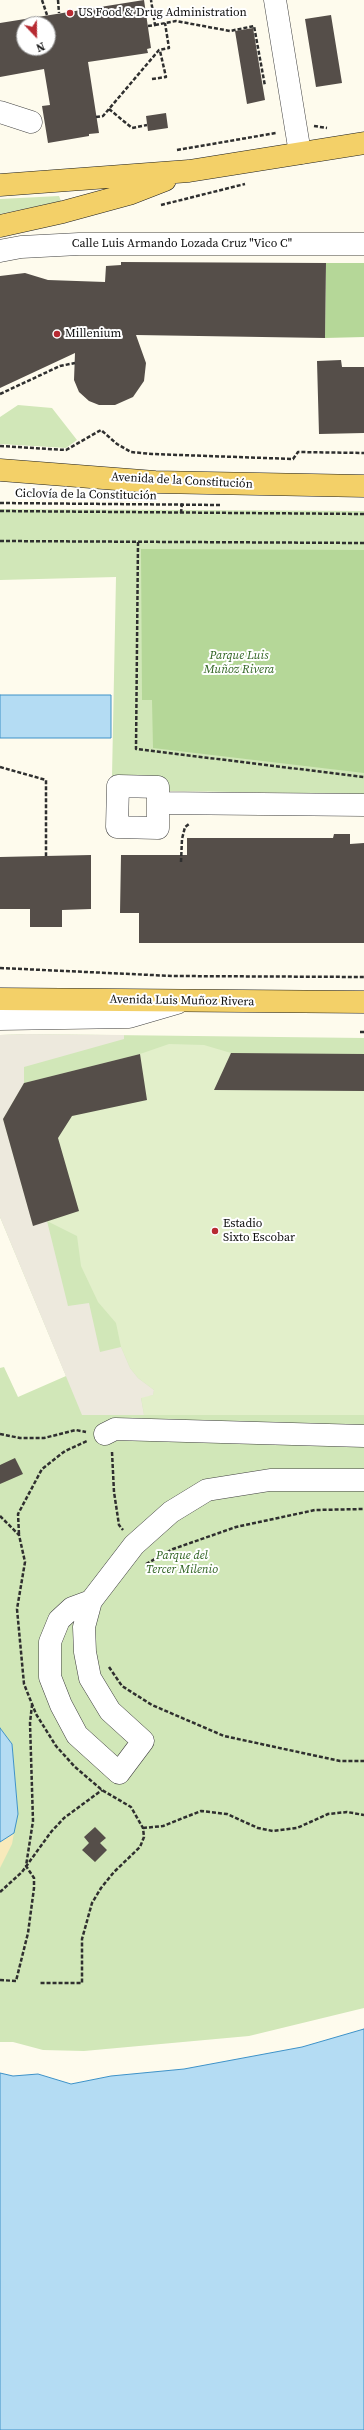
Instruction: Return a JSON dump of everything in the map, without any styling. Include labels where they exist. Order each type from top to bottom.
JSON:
[{"type":"main road","points":[[0,185],[189,171],[364,143]]},
{"type":"main road","points":[[0,226],[63,212],[130,194],[189,171]]},
{"type":"main road","name":"Avenida de la Constitución","points":[[0,470],[155,482],[364,486]]},
{"type":"main road","name":"Avenida Luis Muñoz Rivera","points":[[0,998],[364,1002]]},
{"type":"street","points":[[275,0],[300,153]]},
{"type":"street","points":[[0,112],[31,122]]},
{"type":"street","name":"Calle Luis Armando Lozada Cruz \"Vico C\"","points":[[0,251],[21,247],[79,244],[364,244]]},
{"type":"street","points":[[118,786],[158,786],[158,803],[158,828],[117,827],[112,814],[118,786]]},
{"type":"street","points":[[158,803],[364,805]]},
{"type":"street","points":[[0,1019],[129,1017],[182,1001]]},
{"type":"street","points":[[105,1434],[115,1429],[364,1436]]},
{"type":"street","points":[[92,1601],[72,1608],[59,1620],[50,1642],[50,1677],[61,1705],[77,1735],[119,1773],[143,1741],[110,1711],[90,1678],[85,1652],[84,1627],[92,1601],[134,1545],[171,1512],[207,1490],[270,1480],[364,1480]]},
{"type":"path","points":[[42,0],[47,15]]},
{"type":"path","points":[[58,0],[59,13]]},
{"type":"path","points":[[151,0],[155,25]]},
{"type":"path","points":[[148,26],[176,21],[230,31],[254,26],[265,86]]},
{"type":"path","points":[[96,117],[102,116],[159,50],[169,48],[165,23]]},
{"type":"path","points":[[152,79],[166,77],[159,50]]},
{"type":"path","points":[[109,108],[132,128],[147,125]]},
{"type":"path","points":[[172,151],[320,125],[328,128],[335,127]]},
{"type":"path","points":[[157,206],[252,182]]},
{"type":"path","points":[[0,394],[60,366],[75,363]]},
{"type":"path","points":[[0,446],[66,450],[101,430],[117,444],[131,452],[152,454],[293,459],[298,452],[364,453]]},
{"type":"path","name":"Ciclovía de la Constitución","points":[[0,503],[228,505]]},
{"type":"path","points":[[0,511],[364,514]]},
{"type":"path","points":[[0,541],[364,543]]},
{"type":"path","points":[[138,542],[136,749],[364,777]]},
{"type":"path","points":[[0,767],[46,780],[46,856]]},
{"type":"path","points":[[0,968],[173,976],[364,977]]},
{"type":"path","points":[[0,1434],[20,1438],[44,1438],[76,1430],[105,1434]]},
{"type":"path","points":[[19,1535],[18,1514],[42,1469],[65,1451],[105,1434]]},
{"type":"path","points":[[105,1434],[112,1450],[114,1492],[120,1525],[134,1545]]},
{"type":"path","points":[[139,1568],[173,1549],[236,1527],[315,1510],[364,1509]]},
{"type":"path","points":[[106,1659],[122,1686],[140,1698],[152,1705],[224,1736],[340,1761],[364,1760]]},
{"type":"path","points":[[0,1980],[16,1981],[28,1933],[34,1888],[34,1878],[26,1866],[33,1820],[30,1723],[32,1705]]},
{"type":"path","points":[[0,1892],[26,1866],[51,1832],[64,1818],[102,1790]]},
{"type":"path","points":[[40,1983],[82,1983],[82,1940],[92,1903],[110,1878],[140,1847],[144,1837],[144,1828],[162,1826],[201,1811],[228,1814],[258,1828],[273,1831],[298,1828],[328,1814],[347,1812],[364,1815]]},
{"type":"green space","points":[[59,196],[61,201],[0,214],[0,199]]},
{"type":"green space","points":[[326,263],[364,263],[364,337],[325,338]]},
{"type":"green space","points":[[18,405],[52,408],[77,440],[66,448],[0,444],[0,417]]},
{"type":"green space","name":"Parque Luis Muñoz Rivera","points":[[0,509],[364,511],[364,794],[168,791],[167,779],[112,776],[116,577],[0,580]]},
{"type":"green space","points":[[141,549],[364,550],[364,773],[153,748],[152,700],[142,700]]},
{"type":"green space","name":"Parque del Tercer Milenio","points":[[26,1034],[364,1038],[364,2008],[249,2036],[84,2051],[43,2050],[13,2042],[0,2042],[0,1842],[5,1840],[18,1814],[12,1744],[0,1728],[0,1368],[4,1367],[18,1397],[66,1376],[0,1217],[0,1035]]},
{"type":"green space","name":"Estadio Sixto Escobar","points":[[169,1044],[204,1045],[231,1053],[364,1054],[364,1415],[144,1415],[141,1397],[153,1395],[154,1390],[138,1378],[130,1368],[121,1347],[116,1323],[98,1302],[81,1266],[77,1236],[47,1221],[33,1226],[3,1119],[24,1083],[140,1054]]},
{"type":"sand","points":[[14,1833],[12,1844],[0,1868],[0,1842]]},
{"type":"shaded area","points":[[0,1035],[124,1035],[124,1039],[24,1067],[24,1083],[3,1119],[33,1225],[47,1221],[68,1306],[89,1303],[100,1352],[121,1347],[130,1368],[138,1378],[154,1390],[153,1395],[141,1398],[144,1415],[82,1415],[0,1217]]},
{"type":"water","points":[[0,695],[111,695],[111,738],[0,738]]},
{"type":"water","points":[[0,1728],[12,1744],[18,1814],[14,1833],[0,1842]]},
{"type":"water","points":[[364,2029],[364,2430],[0,2430],[0,2073],[13,2076],[38,2074],[71,2084],[111,2076],[184,2069],[302,2047]]},
{"type":"building","points":[[144,0],[151,48],[147,49],[148,53],[88,62],[99,133],[48,143],[42,106],[50,105],[44,69],[0,77],[0,23],[16,20],[16,56],[56,56],[56,16],[44,16]]},
{"type":"building","points":[[331,15],[342,83],[316,87],[305,19]]},
{"type":"building","points":[[253,28],[265,100],[247,104],[235,31]]},
{"type":"building","points":[[166,113],[168,128],[148,131],[146,116]]},
{"type":"building","points":[[121,262],[326,263],[325,338],[136,335],[146,363],[144,381],[133,397],[115,405],[99,405],[89,401],[79,392],[74,380],[75,353],[0,388],[0,276],[25,273],[48,280],[105,282],[106,266],[121,265]]},
{"type":"building","points":[[341,360],[342,367],[364,367],[364,433],[319,434],[317,361]]},
{"type":"building","points":[[334,834],[350,834],[350,844],[364,843],[364,943],[139,943],[139,913],[120,913],[121,855],[187,855],[187,838],[333,838]]},
{"type":"building","points":[[91,855],[91,909],[62,910],[62,927],[30,927],[30,909],[0,909],[0,857]]},
{"type":"building","points":[[231,1053],[364,1054],[364,1091],[214,1090]]},
{"type":"building","points":[[140,1054],[147,1100],[72,1116],[58,1138],[79,1211],[33,1226],[3,1119],[24,1083]]},
{"type":"building","points":[[15,1458],[23,1474],[0,1484],[0,1465]]},
{"type":"building","points":[[95,1827],[106,1838],[100,1843],[107,1850],[95,1862],[82,1850],[89,1843],[84,1837]]},
{"type":"place","name":"US Food & Drug Administration","points":[[70,13]]},
{"type":"place","name":"Millenium","points":[[57,334]]},
{"type":"place","name":"Estadio Sixto Escobar","points":[[215,1231]]}]
